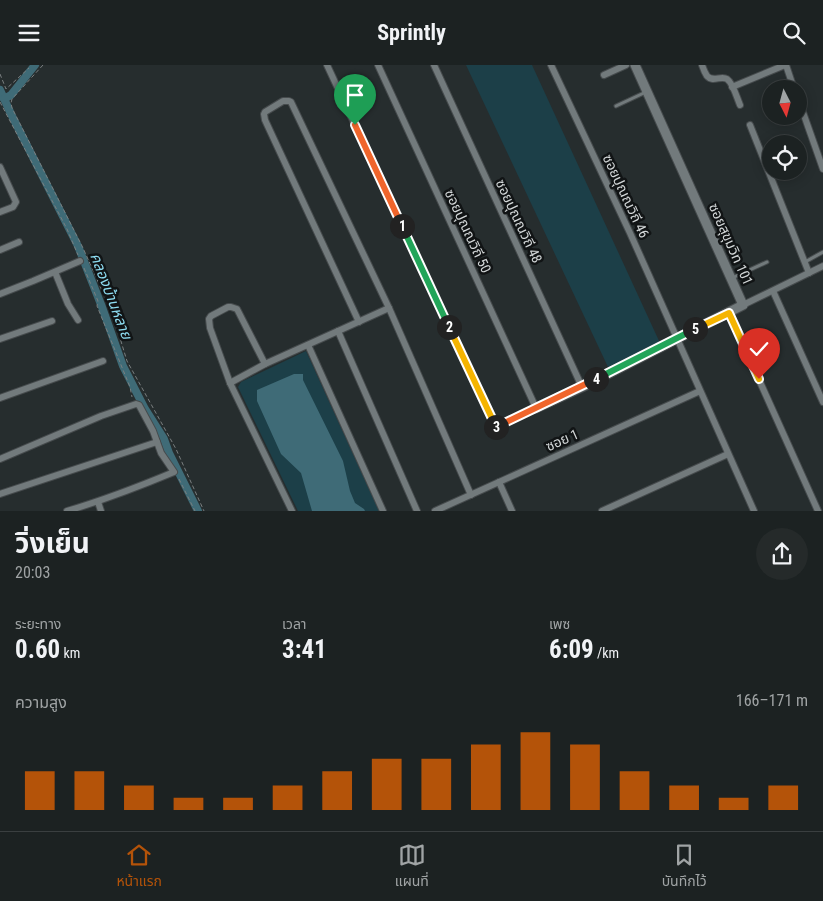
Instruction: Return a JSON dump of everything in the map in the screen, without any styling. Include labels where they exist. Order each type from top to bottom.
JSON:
[{"type":"street","points":[[327,65],[496,427],[536,408]]},
{"type":"street","name":"ซอยปุณณวิถี 50","points":[[378,65],[536,408]]},
{"type":"street","name":"ซอยปุณณวิถี 48","points":[[434,65],[582,387]]},
{"type":"street","name":"ซอยปุณณวิถี 46","points":[[552,65],[626,224],[754,511]]},
{"type":"street","points":[[604,75],[626,65]]},
{"type":"street","name":"ซอยสุขุมวิท 101","points":[[536,408],[582,387],[744,305],[635,65]]},
{"type":"street","points":[[702,65],[710,79],[727,79],[740,105]]},
{"type":"street","points":[[732,87],[785,65],[791,80]]},
{"type":"street","points":[[359,322],[264,120],[265,112],[283,101],[291,102],[389,308],[471,495]]},
{"type":"street","points":[[750,125],[809,273]]},
{"type":"street","points":[[807,125],[823,169]]},
{"type":"street","points":[[0,167],[16,199],[13,207],[0,212]]},
{"type":"street","points":[[0,250],[19,242]]},
{"type":"street","points":[[0,294],[80,261]]},
{"type":"street","points":[[744,305],[823,267]]},
{"type":"street","points":[[55,272],[68,304],[78,320]]},
{"type":"street","points":[[773,291],[823,402]]},
{"type":"street","points":[[265,364],[237,309],[228,307],[211,316],[209,319],[210,328],[230,383],[292,511]]},
{"type":"street","points":[[230,383],[265,364],[389,308]]},
{"type":"street","points":[[729,313],[818,511]]},
{"type":"street","points":[[0,339],[52,321]]},
{"type":"street","points":[[338,331],[417,511]]},
{"type":"street","points":[[308,345],[383,511]]},
{"type":"street","points":[[0,398],[103,361]]},
{"type":"street","name":"ซอย 1","points":[[436,511],[700,391]]},
{"type":"street","points":[[0,459],[102,416],[140,405],[161,453],[174,472],[98,502],[67,511]]},
{"type":"street","points":[[0,494],[157,442]]},
{"type":"street","points":[[602,511],[728,454]]},
{"type":"street","points":[[499,482],[512,511]]},
{"type":"street","points":[[98,502],[100,511]]},
{"type":"lane","points":[[616,107],[647,92]]},
{"type":"lane","points":[[805,262],[823,252]]},
{"type":"lane","points":[[731,278],[768,262]]},
{"type":"path","points":[[43,65],[12,99],[12,108],[83,248],[112,315],[127,361],[176,449],[184,471],[204,511]]},
{"type":"path","points":[[0,74],[6,89],[29,68]]},
{"type":"path","points":[[0,102],[66,229],[98,301],[97,306],[130,387],[132,397]]},
{"type":"path","points":[[174,472],[195,511]]},
{"type":"shaded area","points":[[466,65],[532,65],[660,343],[608,367]]},
{"type":"shaded area","points":[[306,351],[379,511],[298,511],[238,387],[241,382]]},
{"type":"shaded area","points":[[294,374],[303,374],[303,380],[343,461],[350,491],[355,503],[365,511],[312,511],[301,473],[281,454],[257,401],[257,390]]},
{"type":"waterway","points":[[4,99],[11,95],[35,65]]},
{"type":"waterway","name":"คลองบ้านหลาย","points":[[0,90],[78,246],[123,366],[145,409],[164,439],[198,511]]},
{"type":"route","points":[[355,125],[496,427],[582,387],[729,313],[759,379]]}]
